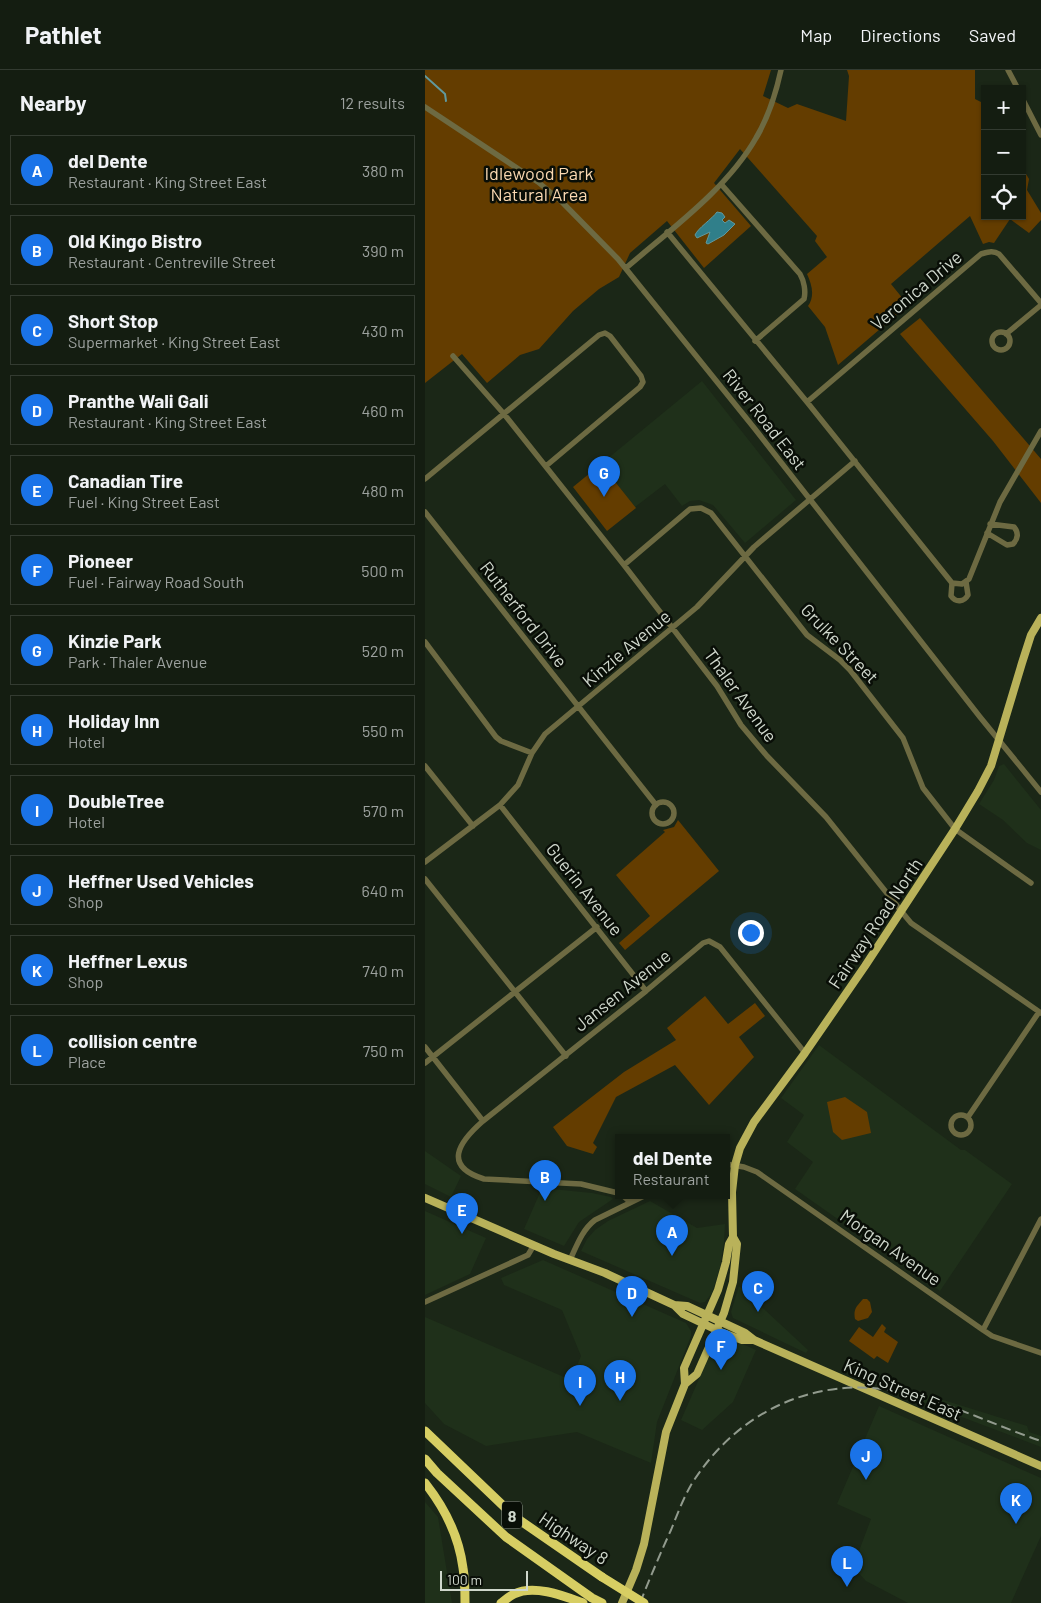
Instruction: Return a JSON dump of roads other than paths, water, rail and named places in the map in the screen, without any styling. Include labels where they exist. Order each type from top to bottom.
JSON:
[{"type":"highway","name":"Highway 8","points":[[425,1431],[515,1517],[602,1577],[645,1603]]},
{"type":"highway","name":"8","points":[[425,1459],[437,1473],[507,1538],[592,1598],[602,1603]]},
{"type":"highway","points":[[425,1483],[444,1512],[458,1543],[463,1568],[465,1603]]},
{"type":"highway","points":[[501,1603],[515,1593],[535,1590],[559,1594],[583,1603]]},
{"type":"main road","name":"Fairway Road North","points":[[685,1384],[697,1374],[720,1322],[735,1272],[737,1244],[733,1237],[732,1192],[735,1165],[740,1148],[754,1122],[805,1053],[901,912],[955,829],[991,766],[1031,635],[1041,618]]},
{"type":"main road","name":"King Street East","points":[[425,1198],[533,1245],[605,1273],[674,1305],[683,1314],[716,1330],[742,1340],[754,1340]]},
{"type":"main road","name":"Fairway Road North","points":[[685,1384],[684,1368],[718,1290],[729,1244],[733,1237]]},
{"type":"main road","name":"King Street East","points":[[674,1305],[687,1306],[745,1333],[754,1340],[1041,1466]]},
{"type":"main road","points":[[622,1603],[636,1570],[644,1544],[663,1446],[673,1413],[685,1384]]},
{"type":"street","points":[[626,268],[721,184],[756,138],[777,91],[781,70]]},
{"type":"street","points":[[1008,70],[1016,85]]},
{"type":"street","points":[[1026,106],[1041,134]]},
{"type":"street","name":"River Road East","points":[[425,107],[538,182],[561,201],[626,268],[1041,792]]},
{"type":"street","points":[[721,184],[800,274],[805,291],[805,296],[801,302],[755,341]]},
{"type":"street","points":[[667,232],[855,461],[952,583],[959,585],[969,579],[1000,502],[1041,431]]},
{"type":"street","name":"Veronica Drive","points":[[807,402],[981,254],[995,252],[999,254],[1041,304]]},
{"type":"street","points":[[1006,334],[1041,304]]},
{"type":"street","points":[[425,479],[599,334],[610,336],[641,376],[643,382],[641,387],[546,466]]},
{"type":"street","name":"Thaler Avenue","points":[[453,356],[505,414],[624,565],[717,686],[741,725],[767,756],[826,817],[901,912],[911,923],[1040,1012]]},
{"type":"street","name":"Kinzie Avenue","points":[[425,862],[500,805],[518,785],[531,753],[545,734],[579,708],[673,628],[710,595],[745,557],[855,461]]},
{"type":"street","name":"Grulke Street","points":[[624,565],[685,512],[695,508],[707,510],[711,513],[807,635],[850,670],[903,738],[923,788],[955,829],[1031,883]]},
{"type":"street","name":"Rutherford Drive","points":[[425,512],[656,805]]},
{"type":"street","points":[[987,533],[1006,545],[1013,544],[1017,539],[1014,527],[991,524]]},
{"type":"street","points":[[952,583],[951,596],[955,600],[961,601],[965,600],[968,595],[966,582]]},
{"type":"street","points":[[425,642],[496,737],[501,741],[531,753]]},
{"type":"street","points":[[425,766],[473,826]]},
{"type":"street","name":"Guerin Avenue","points":[[500,805],[647,991]]},
{"type":"street","points":[[425,879],[566,1056]]},
{"type":"street","points":[[425,1063],[597,927]]},
{"type":"street","name":"Jansen Avenue","points":[[615,1192],[581,1184],[484,1179],[474,1176],[461,1167],[458,1156],[459,1150],[473,1130],[483,1121],[709,941],[720,947],[805,1053]]},
{"type":"street","points":[[968,1117],[1040,1012]]},
{"type":"street","points":[[425,1047],[483,1121]]},
{"type":"street","name":"Morgan Avenue","points":[[730,1164],[757,1172],[992,1336],[1041,1353]]},
{"type":"street","points":[[627,1199],[630,1202]]},
{"type":"street","points":[[570,1260],[588,1224],[637,1199]]},
{"type":"street","points":[[983,1330],[1041,1219]]},
{"type":"street","points":[[425,1302],[528,1255],[533,1245]]},
{"type":"water","points":[[717,212],[722,213],[725,217],[722,220],[725,223],[729,220],[735,224],[724,235],[708,244],[706,243],[710,232],[697,238],[695,235]]},
{"type":"waterway","points":[[425,76],[445,94],[446,101]]},
{"type":"railway","points":[[640,1603],[691,1485],[710,1459],[731,1437],[755,1418],[781,1404],[810,1394],[839,1389],[870,1388],[902,1392],[954,1408],[1041,1441]]},
{"type":"place","name":"Kinzie Park","points":[[604,497]]},
{"type":"place","name":"Old Kingo Bistro","points":[[545,1201]]},
{"type":"place","name":"Canadian Tire","points":[[462,1234]]},
{"type":"place","name":"del Dente","points":[[672,1256]]},
{"type":"place","name":"Short Stop","points":[[758,1312]]},
{"type":"place","name":"Pranthe Wali Gali","points":[[632,1317]]},
{"type":"place","name":"Pioneer","points":[[721,1370]]},
{"type":"place","name":"Holiday Inn","points":[[620,1401]]},
{"type":"place","name":"DoubleTree","points":[[580,1406]]},
{"type":"place","name":"Heffner Used Vehicles","points":[[866,1480]]},
{"type":"place","name":"Heffner Lexus","points":[[1016,1524]]},
{"type":"place","name":"collision centre","points":[[847,1587]]},
{"type":"park label","name":"Idlewood Park Natural Area","points":[[539,183]]}]
